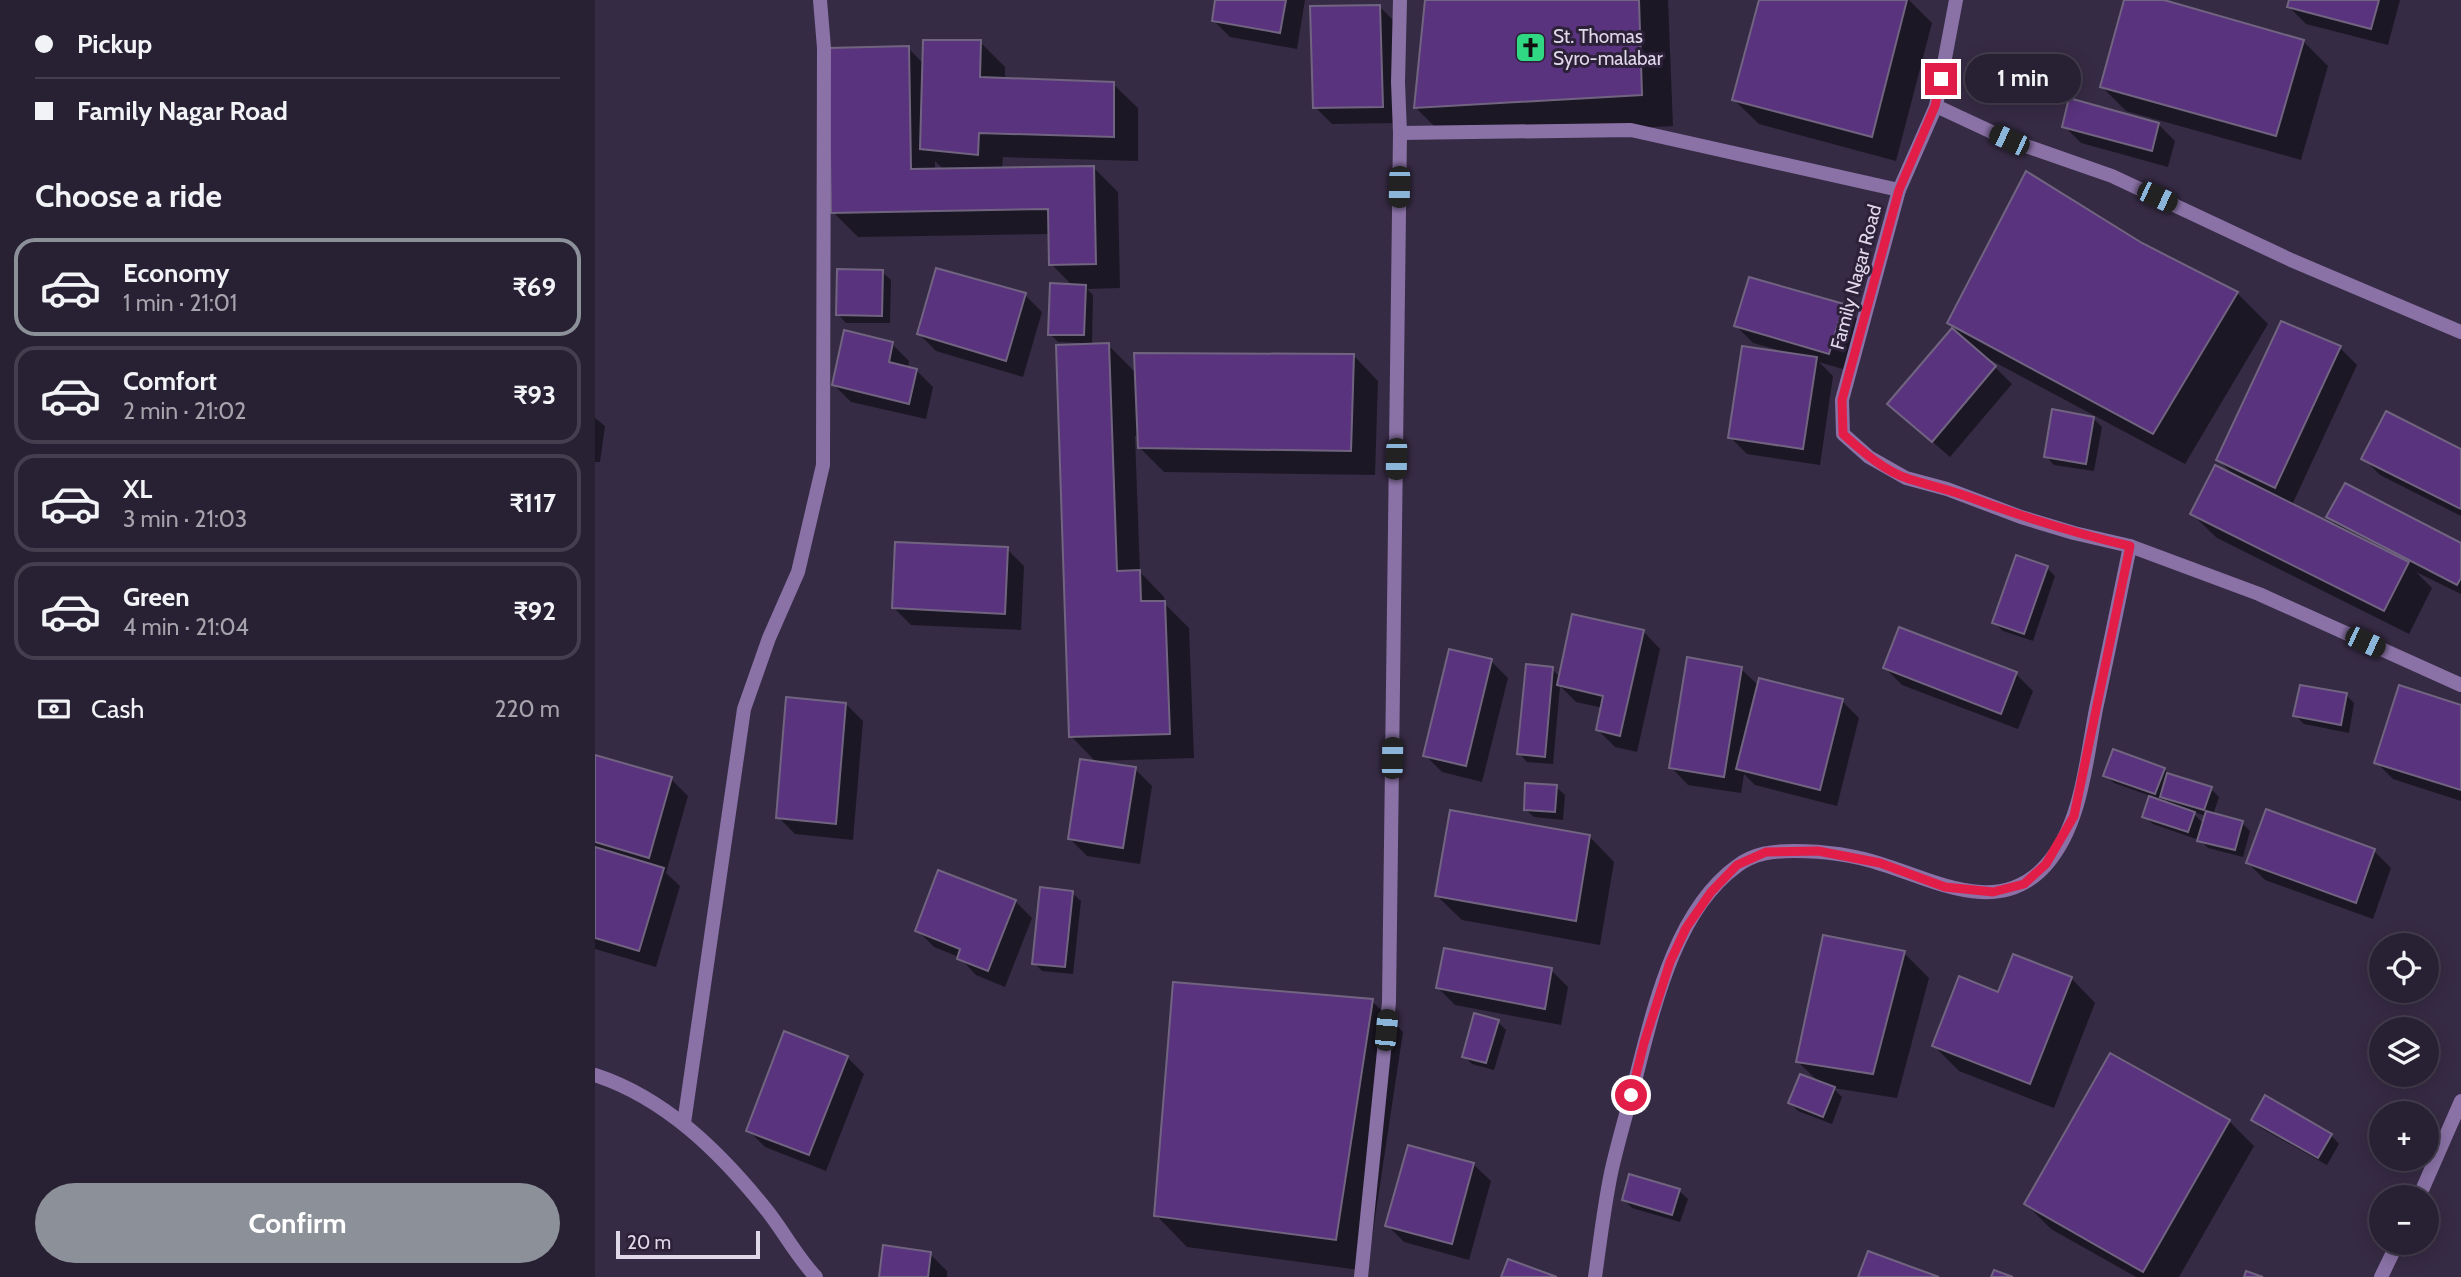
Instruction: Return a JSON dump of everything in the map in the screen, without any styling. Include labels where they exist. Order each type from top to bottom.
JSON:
[{"type":"street","points":[[684,1123],[744,709],[769,638],[798,572],[823,465],[824,48],[820,0]]},
{"type":"street","points":[[1361,1277],[1388,1002],[1400,0]]},
{"type":"street","name":"Family Nagar Road","points":[[1956,0],[1935,106],[1899,190],[1842,400],[1843,434],[1869,457],[1906,478],[1947,489],[2021,517],[2130,546],[2259,594],[2461,685]]},
{"type":"street","points":[[1935,106],[2009,140],[2112,176],[2291,260],[2461,332]]},
{"type":"street","points":[[1400,132],[1631,130],[1899,190]]},
{"type":"street","points":[[1595,1277],[1611,1173],[1644,1043],[1670,962],[1686,928],[1711,892],[1737,865],[1766,852],[1818,851],[1880,863],[1945,887],[1969,891],[1993,892],[2024,884],[2046,864],[2074,816],[2130,546]]},
{"type":"street","points":[[595,1075],[618,1082],[644,1096],[684,1123],[765,1208],[816,1277]]},
{"type":"street","points":[[2424,1185],[2461,1101]]},
{"type":"street","points":[[2381,1277],[2392,1255]]},
{"type":"building","points":[[1215,0],[1286,0],[1280,33],[1212,21]]},
{"type":"building","name":"St. Thomas Syro-malabar","points":[[1425,0],[1639,0],[1642,95],[1414,108]]},
{"type":"building","points":[[1759,0],[1907,0],[1872,137],[1732,100]]},
{"type":"building","points":[[2124,0],[2164,0],[2304,40],[2276,136],[2100,87]]},
{"type":"building","points":[[2289,0],[2379,0],[2371,29],[2287,7]]},
{"type":"building","points":[[1380,5],[1383,107],[1313,108],[1310,6]]},
{"type":"building","points":[[923,40],[981,40],[980,77],[1114,82],[1114,137],[979,133],[978,155],[920,149]]},
{"type":"building","points":[[909,46],[911,169],[1094,166],[1096,264],[1049,265],[1048,209],[831,213],[828,48]]},
{"type":"building","points":[[2069,98],[2159,123],[2152,151],[2062,127]]},
{"type":"building","points":[[2026,171],[2142,243],[2238,292],[2153,434],[1947,323]]},
{"type":"building","points":[[936,268],[1026,293],[1006,361],[917,334]]},
{"type":"building","points":[[837,269],[883,270],[882,316],[836,315]]},
{"type":"building","points":[[1749,277],[1844,304],[1829,354],[1734,326]]},
{"type":"building","points":[[1050,283],[1086,285],[1084,335],[1048,335]]},
{"type":"building","points":[[2281,321],[2341,346],[2275,488],[2216,460]]},
{"type":"building","points":[[1952,328],[1996,366],[1932,442],[1887,404]]},
{"type":"building","points":[[844,330],[893,342],[889,362],[917,369],[909,404],[832,385]]},
{"type":"building","points":[[1109,343],[1117,571],[1140,570],[1141,601],[1165,601],[1170,734],[1069,737],[1056,345]]},
{"type":"building","points":[[1742,346],[1817,357],[1803,449],[1728,438]]},
{"type":"building","points":[[1134,353],[1354,354],[1351,451],[1138,448]]},
{"type":"building","points":[[2052,409],[2094,417],[2086,464],[2044,457]]},
{"type":"building","points":[[2386,411],[2461,449],[2461,509],[2361,459]]},
{"type":"building","points":[[2215,465],[2409,562],[2384,611],[2190,514]]},
{"type":"building","points":[[2345,483],[2461,543],[2461,578],[2457,585],[2326,517]]},
{"type":"building","points":[[895,542],[1008,547],[1005,614],[892,608]]},
{"type":"building","points":[[2016,555],[2048,566],[2024,634],[1992,623]]},
{"type":"building","points":[[1572,614],[1644,630],[1620,736],[1596,730],[1603,696],[1557,685]]},
{"type":"building","points":[[1899,627],[2017,672],[2001,714],[1883,668]]},
{"type":"building","points":[[1449,649],[1492,659],[1466,766],[1423,756]]},
{"type":"building","points":[[1687,657],[1742,667],[1724,777],[1669,768]]},
{"type":"building","points":[[1526,664],[1553,667],[1545,757],[1517,754]]},
{"type":"building","points":[[1759,678],[1843,699],[1820,790],[1736,769]]},
{"type":"building","points":[[2300,685],[2347,693],[2341,725],[2293,716]]},
{"type":"building","points":[[2399,685],[2461,705],[2461,790],[2374,763]]},
{"type":"building","points":[[786,697],[846,703],[836,824],[776,818]]},
{"type":"building","points":[[2113,749],[2165,768],[2155,794],[2103,776]]},
{"type":"building","points":[[595,755],[672,777],[649,858],[595,842]]},
{"type":"building","points":[[1080,759],[1136,767],[1123,848],[1068,839]]},
{"type":"building","points":[[2167,773],[2212,787],[2204,810],[2160,797]]},
{"type":"building","points":[[1525,783],[1557,785],[1555,812],[1524,810]]},
{"type":"building","points":[[2149,796],[2195,812],[2188,832],[2142,817]]},
{"type":"building","points":[[2266,809],[2375,849],[2356,903],[2246,863]]},
{"type":"building","points":[[1450,810],[1590,835],[1576,921],[1435,896]]},
{"type":"building","points":[[2206,811],[2243,821],[2235,850],[2197,841]]},
{"type":"building","points":[[595,847],[664,868],[639,951],[595,938]]},
{"type":"building","points":[[938,870],[1016,900],[988,971],[957,959],[960,949],[915,931]]},
{"type":"building","points":[[1040,887],[1073,891],[1065,967],[1032,964]]},
{"type":"building","points":[[1823,935],[1905,951],[1873,1074],[1796,1062]]},
{"type":"building","points":[[1444,948],[1552,968],[1545,1009],[1436,988]]},
{"type":"building","points":[[2013,954],[2072,977],[2030,1084],[1932,1046],[1959,976],[1998,992]]},
{"type":"building","points":[[1173,982],[1373,999],[1336,1240],[1154,1216]]},
{"type":"building","points":[[1474,1013],[1499,1020],[1486,1063],[1462,1057]]},
{"type":"building","points":[[784,1031],[848,1056],[809,1155],[746,1131]]},
{"type":"building","points":[[2110,1053],[2230,1120],[2143,1272],[2024,1204]]},
{"type":"building","points":[[1800,1074],[1835,1087],[1823,1117],[1788,1103]]},
{"type":"building","points":[[2265,1095],[2332,1134],[2318,1158],[2251,1120]]},
{"type":"building","points":[[1408,1145],[1474,1163],[1452,1244],[1385,1226]]},
{"type":"building","points":[[1629,1174],[1680,1189],[1672,1215],[1622,1200]]},
{"type":"building","points":[[883,1245],[931,1252],[928,1277],[879,1277]]},
{"type":"building","points":[[1868,1251],[1939,1277],[1858,1277]]},
{"type":"building","points":[[1508,1259],[1557,1277],[1501,1277]]},
{"type":"building","points":[[1994,1270],[2013,1277],[1991,1277]]},
{"type":"building","points":[[2246,1271],[2263,1277],[2244,1277]]},
{"type":"place","name":"St. Thomas Syro-malabar","points":[[1530,47]]},
{"type":"route","points":[[1631,1095],[1644,1043],[1670,962],[1686,928],[1711,892],[1737,865],[1766,852],[1818,851],[1880,863],[1945,887],[1993,892],[2024,884],[2046,864],[2074,816],[2130,546],[2021,517],[1947,489],[1906,478],[1869,457],[1843,434],[1842,400],[1899,190],[1935,106],[1941,79]]}]
